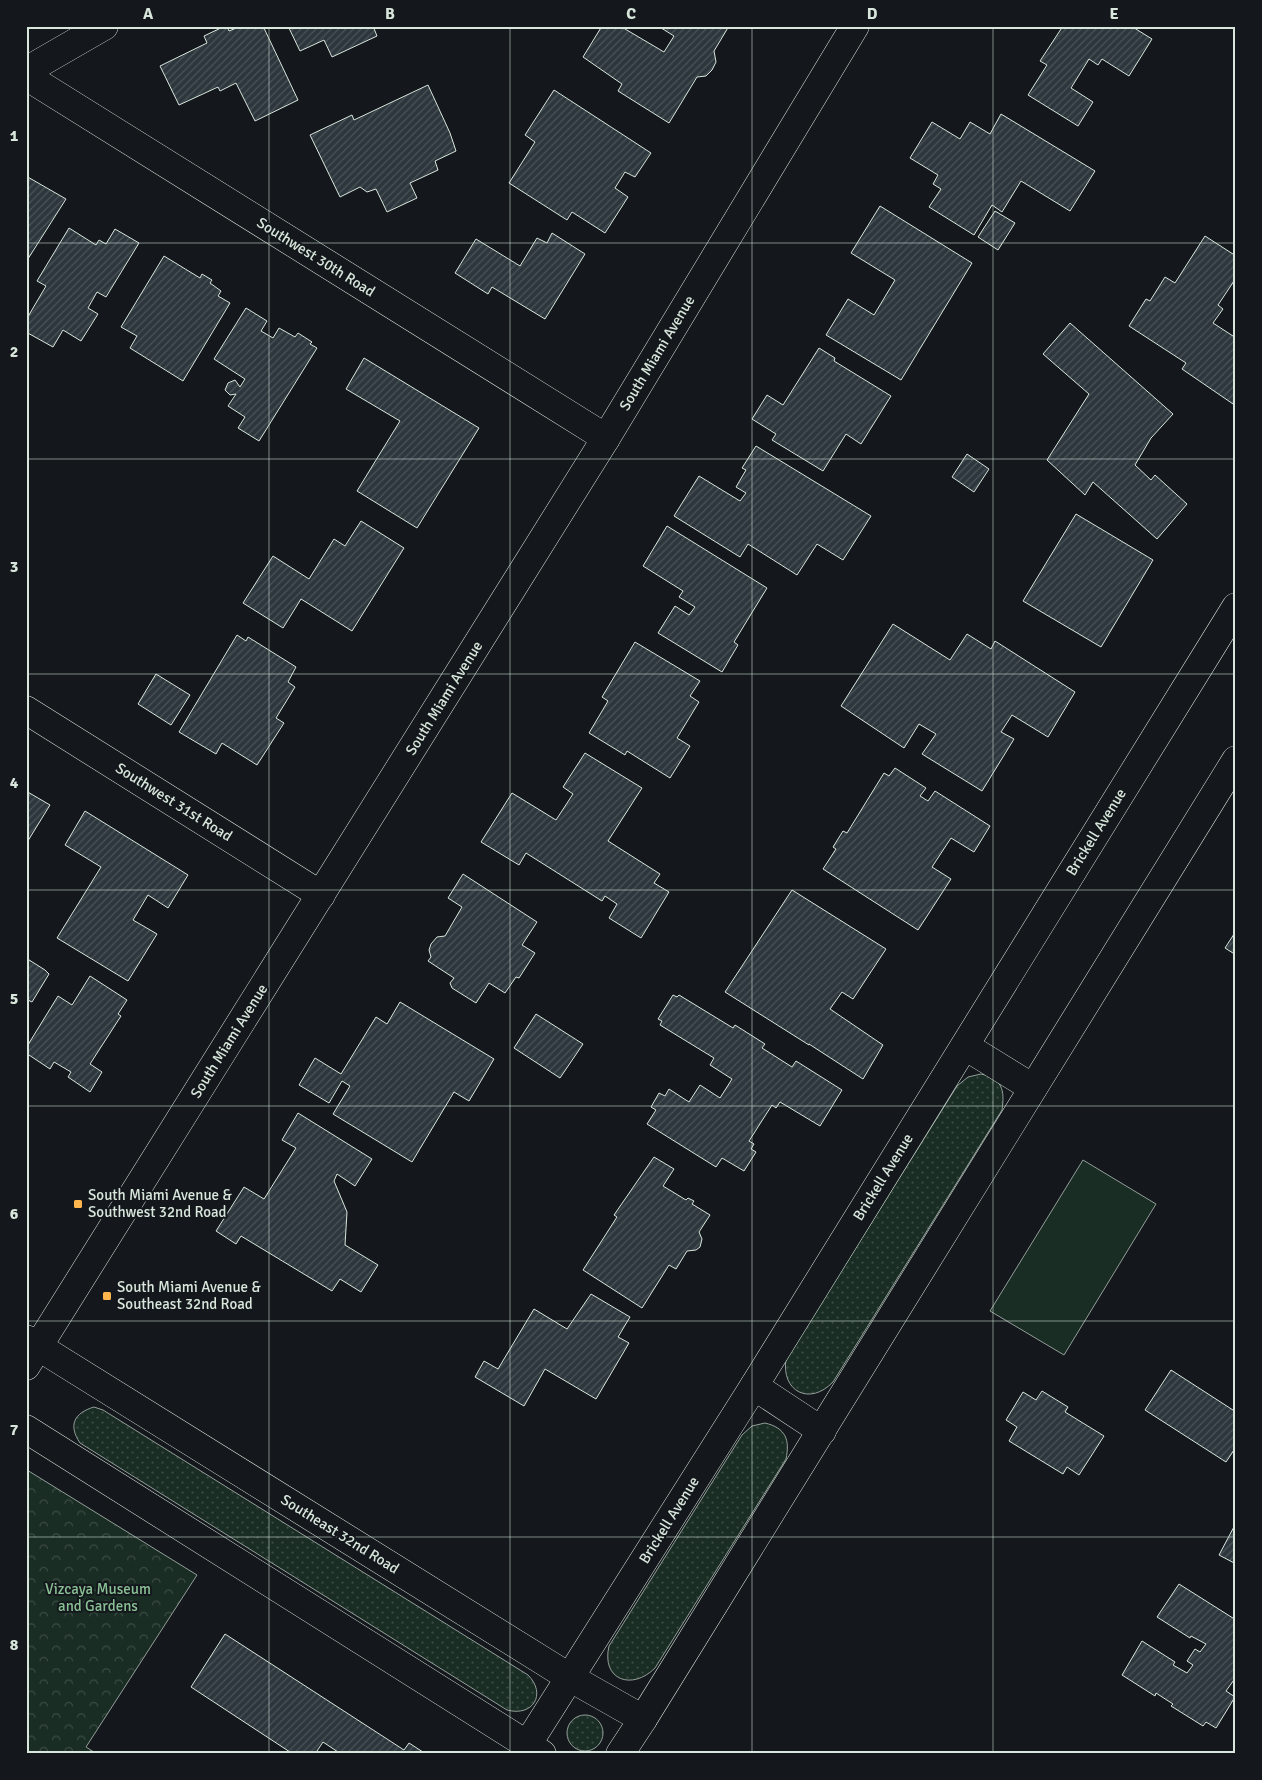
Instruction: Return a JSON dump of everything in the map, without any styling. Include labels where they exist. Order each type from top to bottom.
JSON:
[{"type":"street","points":[[26,71],[104,26]]},
{"type":"street","name":"South Miami Avenue","points":[[30,1350],[321,895],[606,438],[855,26]]},
{"type":"street","name":"Southwest 30th Road","points":[[26,76],[606,438]]},
{"type":"street","name":"Brickell Avenue","points":[[535,1749],[569,1677],[754,1386],[1236,607]]},
{"type":"street","name":"Southwest 31st Road","points":[[26,710],[321,895]]},
{"type":"street","points":[[620,1754],[822,1431],[1090,993],[1236,760]]},
{"type":"street","points":[[964,1046],[1033,1088]]},
{"type":"street","name":"Southeast 32nd Road","points":[[30,1350],[569,1677],[643,1719]]},
{"type":"street","points":[[754,1386],[822,1431]]},
{"type":"street","points":[[26,1429],[535,1749]]},
{"type":"green space","points":[[981,1074],[994,1078],[1001,1086],[1003,1096],[1002,1110],[833,1382],[815,1393],[799,1392],[788,1380],[786,1359],[957,1086],[968,1077]]},
{"type":"green space","points":[[1083,1160],[1156,1204],[1064,1355],[990,1311]]},
{"type":"green space","points":[[94,1407],[103,1410],[528,1675],[534,1682],[536,1689],[537,1696],[534,1702],[524,1710],[507,1710],[80,1443],[74,1431],[75,1420],[82,1413]]},
{"type":"green space","points":[[765,1423],[778,1428],[785,1436],[787,1441],[786,1459],[655,1668],[637,1679],[628,1680],[620,1678],[614,1674],[610,1667],[608,1658],[609,1646],[742,1435],[752,1426]]},
{"type":"green space","name":"Vizcaya Museum and Gardens","points":[[27,1470],[197,1575],[86,1747],[97,1754],[26,1754]]},
{"type":"green space","points":[[585,1715],[592,1716],[598,1720],[602,1726],[602,1740],[598,1746],[592,1750],[585,1751],[578,1750],[572,1746],[568,1740],[567,1733],[568,1726],[572,1720],[578,1716]]},
{"type":"building","points":[[227,26],[229,31],[241,26],[263,26],[298,100],[255,121],[236,83],[220,91],[218,87],[179,105],[160,66],[207,43],[204,36]]},
{"type":"building","points":[[288,26],[373,26],[377,36],[332,57],[324,40],[300,51]]},
{"type":"building","points":[[602,26],[620,26],[664,52],[674,36],[658,26],[729,26],[714,51],[716,62],[712,70],[706,76],[697,77],[669,123],[618,91],[622,84],[583,57]]},
{"type":"building","points":[[1063,26],[1131,26],[1152,39],[1129,76],[1102,59],[1098,65],[1089,59],[1071,88],[1093,102],[1078,126],[1028,95],[1047,65],[1040,61]]},
{"type":"building","points":[[428,85],[450,133],[456,151],[435,161],[438,170],[410,183],[417,198],[387,212],[376,189],[367,192],[360,187],[340,197],[310,135],[352,115],[354,120]]},
{"type":"building","points":[[554,90],[651,153],[635,177],[625,172],[615,188],[628,197],[605,233],[572,212],[567,220],[509,183],[535,142],[525,135]]},
{"type":"building","points":[[1001,114],[1095,171],[1070,211],[1021,181],[1002,212],[992,205],[974,235],[929,207],[941,189],[933,184],[938,175],[910,158],[932,122],[960,139],[970,122],[990,134]]},
{"type":"building","points":[[26,176],[66,199],[26,262]]},
{"type":"building","points":[[880,206],[972,263],[901,380],[826,335],[848,299],[874,315],[895,280],[851,253]]},
{"type":"building","points":[[995,211],[1015,223],[998,250],[978,237]]},
{"type":"building","points":[[69,228],[96,245],[99,240],[106,244],[115,229],[139,243],[106,297],[97,292],[88,308],[98,314],[81,341],[63,330],[53,347],[26,332],[26,320],[46,286],[37,281]]},
{"type":"building","points":[[552,233],[585,254],[545,319],[492,287],[488,294],[455,273],[476,239],[520,266],[537,238],[547,243]]},
{"type":"building","points":[[1205,236],[1236,256],[1236,278],[1218,305],[1223,309],[1213,323],[1236,338],[1236,406],[1182,369],[1186,363],[1129,326],[1146,299],[1150,301],[1165,277],[1175,283]]},
{"type":"building","points":[[164,256],[200,278],[202,274],[212,280],[210,283],[221,291],[218,296],[230,303],[183,381],[130,348],[137,336],[121,327]]},
{"type":"building","points":[[246,308],[267,321],[261,331],[273,338],[279,328],[295,337],[298,333],[312,342],[310,344],[317,348],[259,441],[238,428],[245,417],[228,406],[236,394],[230,395],[225,390],[228,383],[235,380],[240,387],[245,379],[214,359]]},
{"type":"building","points":[[1070,323],[1173,414],[1151,438],[1135,465],[1151,480],[1155,475],[1187,504],[1157,539],[1093,482],[1085,495],[1047,460],[1089,394],[1043,354]]},
{"type":"building","points":[[819,348],[835,358],[834,361],[891,396],[861,444],[846,434],[823,471],[772,440],[776,434],[752,419],[767,395],[783,405]]},
{"type":"building","points":[[364,358],[479,428],[417,528],[357,491],[400,421],[346,389]]},
{"type":"building","points":[[756,446],[871,516],[843,560],[817,544],[797,575],[748,544],[740,557],[674,516],[699,476],[740,501],[746,493],[736,487],[746,470],[742,468]]},
{"type":"building","points":[[967,454],[989,469],[974,492],[952,477]]},
{"type":"building","points":[[1076,514],[1153,560],[1101,647],[1023,601]]},
{"type":"building","points":[[361,521],[404,548],[352,631],[301,599],[283,628],[243,603],[273,556],[309,579],[334,539],[345,546]]},
{"type":"building","points":[[667,526],[767,588],[734,642],[738,645],[722,672],[658,633],[675,606],[689,615],[695,607],[679,597],[683,591],[643,566]]},
{"type":"building","points":[[893,624],[950,660],[967,634],[991,649],[995,641],[1075,692],[1048,737],[1012,715],[1001,732],[1014,739],[982,791],[922,754],[936,734],[919,724],[904,748],[841,706]]},
{"type":"building","points":[[237,635],[246,641],[248,637],[296,667],[288,682],[295,687],[276,718],[284,723],[257,765],[222,743],[216,754],[179,732]]},
{"type":"building","points":[[635,642],[700,681],[690,696],[699,702],[677,738],[690,746],[670,778],[627,751],[625,755],[589,733],[608,701],[602,697]]},
{"type":"building","points":[[156,674],[190,695],[171,725],[138,704]]},
{"type":"building","points":[[585,753],[642,788],[608,841],[660,874],[654,883],[669,892],[641,938],[609,918],[617,904],[605,896],[602,901],[526,853],[519,865],[481,842],[512,793],[556,820],[573,794],[563,787]]},
{"type":"building","points":[[895,768],[926,788],[920,796],[928,801],[935,791],[990,826],[974,852],[951,838],[932,867],[951,879],[918,930],[823,869],[836,849],[833,847],[843,831],[847,833],[884,773],[889,776]]},
{"type":"building","points":[[26,791],[50,805],[26,844]]},
{"type":"building","points":[[85,811],[188,875],[168,908],[148,895],[133,920],[157,934],[128,981],[57,938],[101,867],[65,845]]},
{"type":"building","points":[[463,874],[537,922],[522,945],[535,953],[519,978],[516,977],[505,993],[489,983],[476,1003],[452,988],[450,983],[454,978],[428,961],[431,957],[429,950],[431,944],[437,937],[445,936],[462,907],[448,898]]},
{"type":"building","points":[[792,890],[886,949],[853,999],[842,992],[830,1009],[883,1045],[863,1079],[725,992]]},
{"type":"building","points":[[1236,931],[1236,955],[1225,948]]},
{"type":"building","points":[[26,958],[49,974],[32,1002],[26,999]]},
{"type":"building","points":[[90,976],[127,1000],[118,1014],[121,1016],[90,1064],[102,1072],[90,1092],[68,1077],[71,1072],[54,1062],[50,1069],[26,1053],[26,1048],[58,996],[72,1005]]},
{"type":"building","points":[[673,995],[677,997],[679,995],[733,1028],[735,1025],[765,1044],[762,1048],[792,1067],[796,1061],[842,1090],[820,1126],[780,1102],[776,1108],[772,1105],[749,1141],[754,1144],[751,1149],[756,1152],[744,1171],[722,1158],[716,1167],[647,1124],[656,1110],[651,1107],[659,1093],[665,1096],[669,1089],[689,1102],[700,1085],[720,1098],[732,1079],[710,1065],[714,1058],[660,1025],[662,1021],[658,1019]]},
{"type":"building","points":[[400,1002],[494,1059],[469,1101],[454,1092],[412,1162],[333,1114],[350,1086],[342,1081],[329,1103],[299,1085],[315,1058],[341,1074],[376,1017],[387,1024]]},
{"type":"building","points":[[536,1014],[583,1044],[560,1078],[514,1048]]},
{"type":"building","points":[[298,1113],[372,1159],[355,1186],[337,1174],[334,1181],[347,1212],[345,1245],[378,1265],[361,1292],[340,1279],[332,1291],[241,1236],[236,1244],[216,1231],[244,1187],[264,1199],[296,1148],[282,1140]]},
{"type":"building","points":[[654,1157],[674,1169],[663,1186],[686,1200],[688,1198],[694,1201],[692,1204],[710,1215],[699,1232],[702,1239],[700,1247],[696,1250],[687,1251],[676,1269],[669,1265],[642,1308],[583,1270],[617,1217],[614,1215]]},
{"type":"building","points":[[591,1294],[630,1317],[618,1337],[629,1343],[596,1399],[545,1369],[524,1406],[475,1377],[484,1361],[498,1369],[534,1309],[567,1329]]},
{"type":"building","points":[[1171,1370],[1236,1412],[1236,1447],[1226,1462],[1145,1410]]},
{"type":"building","points":[[1042,1391],[1068,1407],[1065,1412],[1104,1436],[1079,1475],[1067,1467],[1063,1474],[1009,1441],[1017,1427],[1006,1420],[1023,1392],[1036,1400]]},
{"type":"building","points":[[1236,1523],[1236,1564],[1219,1555]]},
{"type":"building","points":[[1179,1584],[1236,1620],[1236,1677],[1226,1691],[1235,1697],[1216,1728],[1206,1722],[1203,1726],[1171,1706],[1173,1704],[1156,1693],[1155,1696],[1122,1675],[1142,1641],[1175,1662],[1173,1665],[1187,1673],[1193,1665],[1187,1661],[1195,1649],[1200,1652],[1206,1644],[1191,1636],[1190,1638],[1157,1617]]},
{"type":"building","points":[[225,1634],[404,1750],[409,1743],[426,1754],[341,1754],[323,1742],[315,1754],[293,1754],[191,1687]]},
{"type":"place","name":"South Miami Avenue & Southwest 32nd Road","points":[[78,1204]]},
{"type":"place","name":"South Miami Avenue & Southeast 32nd Road","points":[[107,1296]]}]
